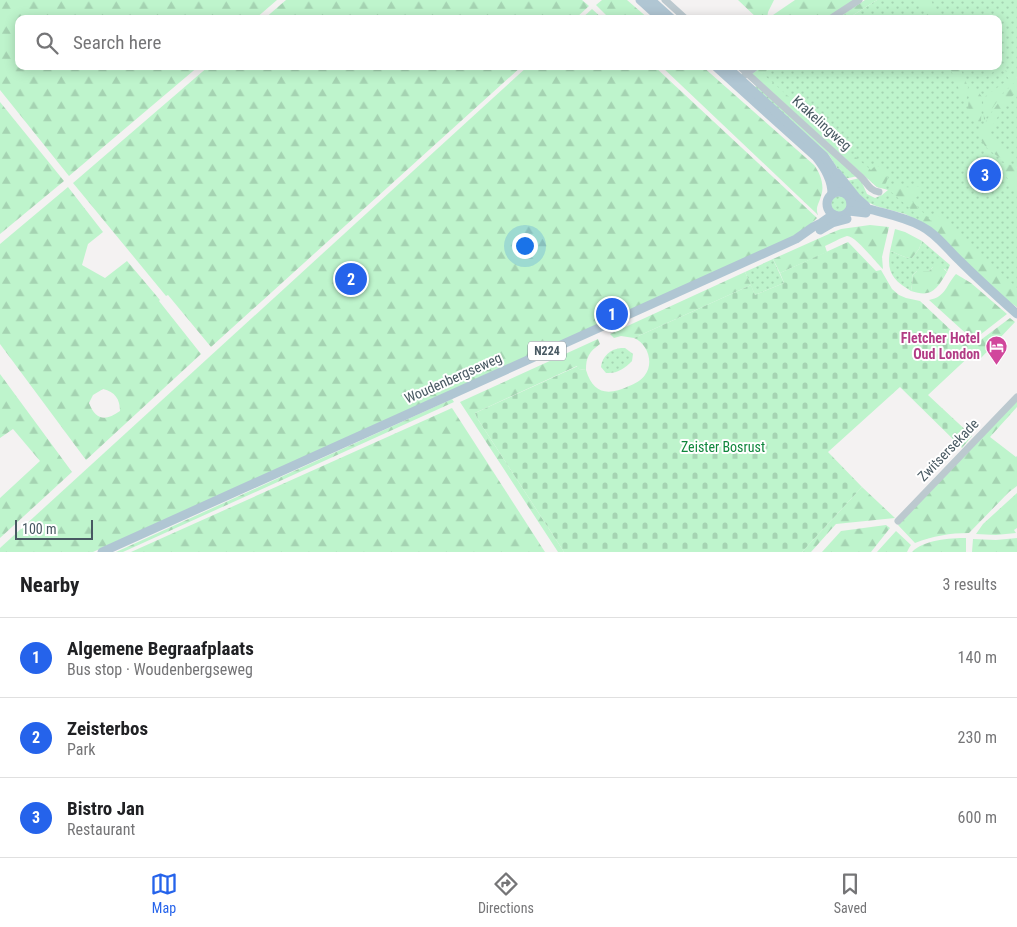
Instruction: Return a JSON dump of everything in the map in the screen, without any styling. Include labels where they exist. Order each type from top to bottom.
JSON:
[{"type":"main road","points":[[640,0],[657,15]]},
{"type":"main road","points":[[651,0],[668,15]]},
{"type":"main road","name":"Krakelingweg","points":[[723,70],[741,79],[822,164],[831,184],[832,194]]},
{"type":"main road","name":"Krakelingweg","points":[[731,70],[824,156],[832,168],[842,192]]},
{"type":"main road","points":[[832,168],[841,176],[869,211]]},
{"type":"main road","points":[[832,194],[842,192],[849,198],[850,207]]},
{"type":"main road","name":"N224","points":[[827,207],[829,197],[832,194]]},
{"type":"main road","points":[[827,207],[835,215]]},
{"type":"main road","name":"Woudenbergseweg","points":[[813,227],[827,207]]},
{"type":"main road","name":"N224","points":[[835,215],[843,215],[850,207],[869,211],[920,228],[948,249],[1017,314]]},
{"type":"main road","name":"N224","points":[[800,236],[812,235],[832,223],[860,216],[869,211]]},
{"type":"main road","name":"Woudenbergseweg","points":[[102,552],[800,236],[835,215]]},
{"type":"street","points":[[665,0],[682,15]]},
{"type":"street","points":[[836,15],[859,0]]},
{"type":"street","name":"Krakelingweg","points":[[740,70],[741,79],[861,177],[871,189],[879,192]]},
{"type":"street","points":[[741,79],[751,70]]},
{"type":"street","name":"Zwitsersekade","points":[[898,521],[1017,396]]},
{"type":"green space","points":[[0,0],[277,0],[260,15],[15,15],[15,70],[194,70],[69,176],[0,90]]},
{"type":"green space","points":[[286,0],[582,0],[589,6],[579,15],[269,15]]},
{"type":"green space","points":[[602,0],[627,0],[644,15],[606,15],[596,5]]},
{"type":"green space","points":[[738,0],[774,0],[768,15],[754,15]]},
{"type":"green space","points":[[795,0],[854,0],[831,15],[773,15]]},
{"type":"green space","points":[[865,0],[877,0],[853,15],[842,15]]},
{"type":"green space","points":[[877,0],[1017,0],[1017,307],[921,222],[905,214],[876,206],[861,199],[847,181],[860,178],[867,194],[875,198],[888,190],[877,187],[758,79],[768,70],[1002,70],[1002,15],[853,15]]},
{"type":"green space","points":[[919,0],[931,0],[937,15],[925,15]]},
{"type":"green space","points":[[592,9],[599,15],[585,15]]},
{"type":"green space","points":[[1002,65],[1011,77],[1017,74],[1017,80],[1003,93],[984,120],[983,98],[1009,79],[1002,70]]},
{"type":"green space","points":[[204,70],[518,70],[211,347],[168,295],[166,296],[73,183]]},
{"type":"green space","points":[[524,70],[658,70],[817,218],[797,235],[93,552],[0,552],[0,548]]},
{"type":"green space","points":[[665,70],[707,70],[814,165],[822,183],[822,192],[817,208],[818,215]]},
{"type":"green space","points":[[757,70],[768,70],[763,74],[840,142],[848,142],[853,147],[849,152],[871,170],[876,165],[883,170],[888,178],[882,188],[877,187],[752,74]]},
{"type":"green space","points":[[951,70],[961,70],[968,87],[966,105]]},
{"type":"green space","points":[[993,70],[996,70],[974,86],[982,97],[981,121],[978,126],[968,108],[970,86]]},
{"type":"green space","points":[[1017,83],[1017,92],[1008,100],[988,133],[1015,160],[1009,160],[1001,158],[988,149],[980,134],[999,102]]},
{"type":"green space","points":[[757,85],[858,176],[844,179],[829,155],[753,89]]},
{"type":"green space","points":[[0,102],[64,181],[0,234]]},
{"type":"green space","points":[[994,159],[1008,165],[1017,164],[1017,192],[1008,184],[1008,179]]},
{"type":"green space","points":[[892,184],[904,187],[919,187],[921,193],[912,201],[931,221],[937,215],[956,230],[1017,288],[1017,307],[1005,299],[921,222],[923,220],[889,190]]},
{"type":"green space","points":[[68,187],[103,232],[88,244],[82,265],[105,278],[127,261],[160,300],[201,354],[86,460],[0,344],[0,244]],"holes":[[[103,389],[111,392],[116,397],[120,411],[106,418],[98,416],[89,403],[93,395]]]},
{"type":"green space","points":[[839,196],[847,204],[839,212],[831,204]]},
{"type":"green space","points":[[870,225],[889,227],[882,257],[883,269],[855,240],[847,236],[825,246],[827,252],[780,273],[773,259],[841,229]]},
{"type":"green space","points":[[895,229],[922,241],[912,258],[890,251]]},
{"type":"green space","points":[[922,241],[950,265],[947,272],[945,269],[933,267],[929,271],[917,271],[912,276],[911,291],[900,284],[890,271],[890,251],[912,258]]},
{"type":"green space","name":"Zeister Bosrust","points":[[848,242],[876,271],[881,270],[892,289],[906,298],[920,301],[974,352],[928,395],[972,436],[962,448],[900,387],[828,452],[862,487],[802,552],[564,552],[475,413],[578,366],[579,369],[586,370],[593,384],[602,391],[614,391],[638,382],[648,370],[649,360],[646,349],[634,338],[751,285],[755,295],[784,283],[780,273]]},
{"type":"green space","points":[[773,259],[784,283],[755,295],[745,272]]},
{"type":"green space","points":[[937,266],[941,266],[947,272],[937,287],[929,293],[911,291],[912,276],[917,271],[929,271]]},
{"type":"green space","points":[[745,272],[751,285],[634,338],[621,336],[614,338],[610,334]]},
{"type":"green space","points":[[956,274],[971,283],[1007,314],[976,338],[971,338],[929,300],[939,296]]},
{"type":"green space","points":[[1010,318],[1015,322],[981,358],[964,344],[978,342]]},
{"type":"green space","points":[[598,339],[600,344],[589,355],[586,370],[579,369],[577,366],[475,413],[564,552],[558,552],[460,402]]},
{"type":"green space","points":[[625,348],[633,354],[632,361],[614,373],[606,373],[601,367],[605,356]]},
{"type":"green space","points":[[0,374],[72,472],[0,538],[0,498],[40,461],[13,429],[0,438]]},
{"type":"green space","points":[[452,399],[454,402],[123,552],[116,552]]},
{"type":"green space","points":[[1017,401],[1017,407],[990,437],[1017,456],[1017,486],[969,533],[942,535],[915,543],[898,525]]},
{"type":"green space","points":[[452,408],[545,552],[131,552]]},
{"type":"green space","points":[[862,487],[895,518],[836,524],[811,552],[802,552]]},
{"type":"green space","points":[[1017,493],[1017,528],[1014,530],[1016,533],[976,534],[983,524]]},
{"type":"green space","points":[[886,525],[890,528],[871,552],[822,552],[841,531]]},
{"type":"green space","points":[[896,531],[911,545],[907,552],[877,552]]},
{"type":"green space","points":[[966,538],[966,552],[912,552],[930,542]]},
{"type":"green space","points":[[1017,538],[1017,552],[972,552],[973,539],[996,540]]},
{"type":"place","name":"Bistro Jan","points":[[985,175]]},
{"type":"place","name":"Zeisterbos","points":[[351,279]]},
{"type":"place","name":"Algemene Begraafplaats","points":[[612,314]]},
{"type":"place","name":"Fletcher Hotel Oud London","points":[[996,365]]}]
